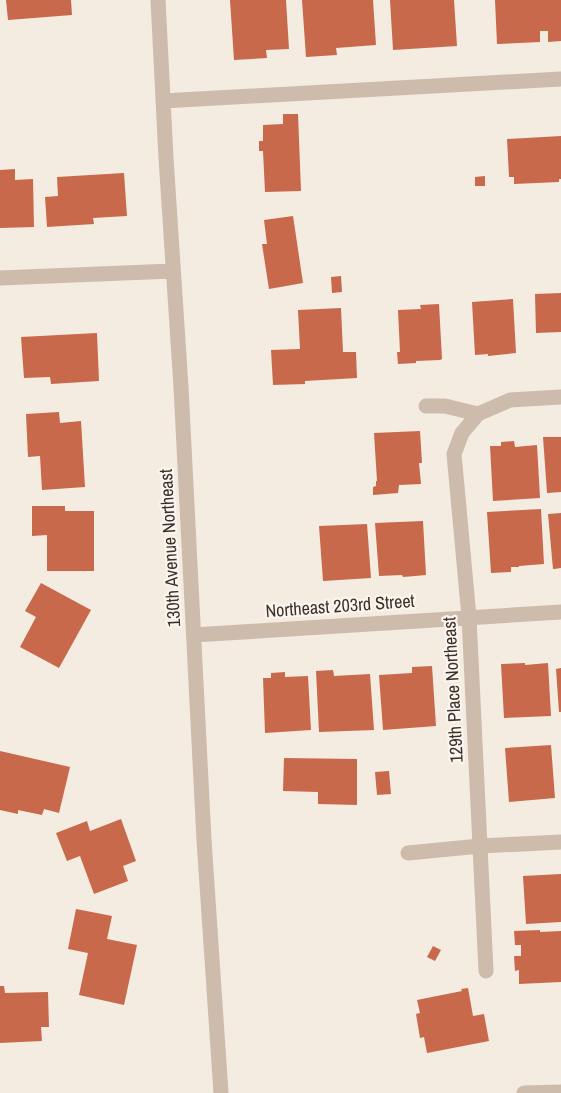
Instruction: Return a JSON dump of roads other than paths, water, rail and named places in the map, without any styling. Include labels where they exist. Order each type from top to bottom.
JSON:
[{"type":"street","name":"130th Avenue Northeast","points":[[158,0],[181,387],[204,840],[221,1093]]},
{"type":"street","points":[[163,101],[561,80]]},
{"type":"street","points":[[0,278],[173,271]]},
{"type":"street","points":[[426,406],[445,406],[478,414],[510,400],[561,398]]},
{"type":"street","name":"129th Place Northeast","points":[[478,414],[462,434],[454,454],[469,617],[486,971]]},
{"type":"street","name":"Northeast 203rd Street","points":[[194,635],[561,612]]},
{"type":"street","points":[[408,853],[480,846],[561,842]]},
{"type":"street","points":[[524,1093],[561,1092]]}]
